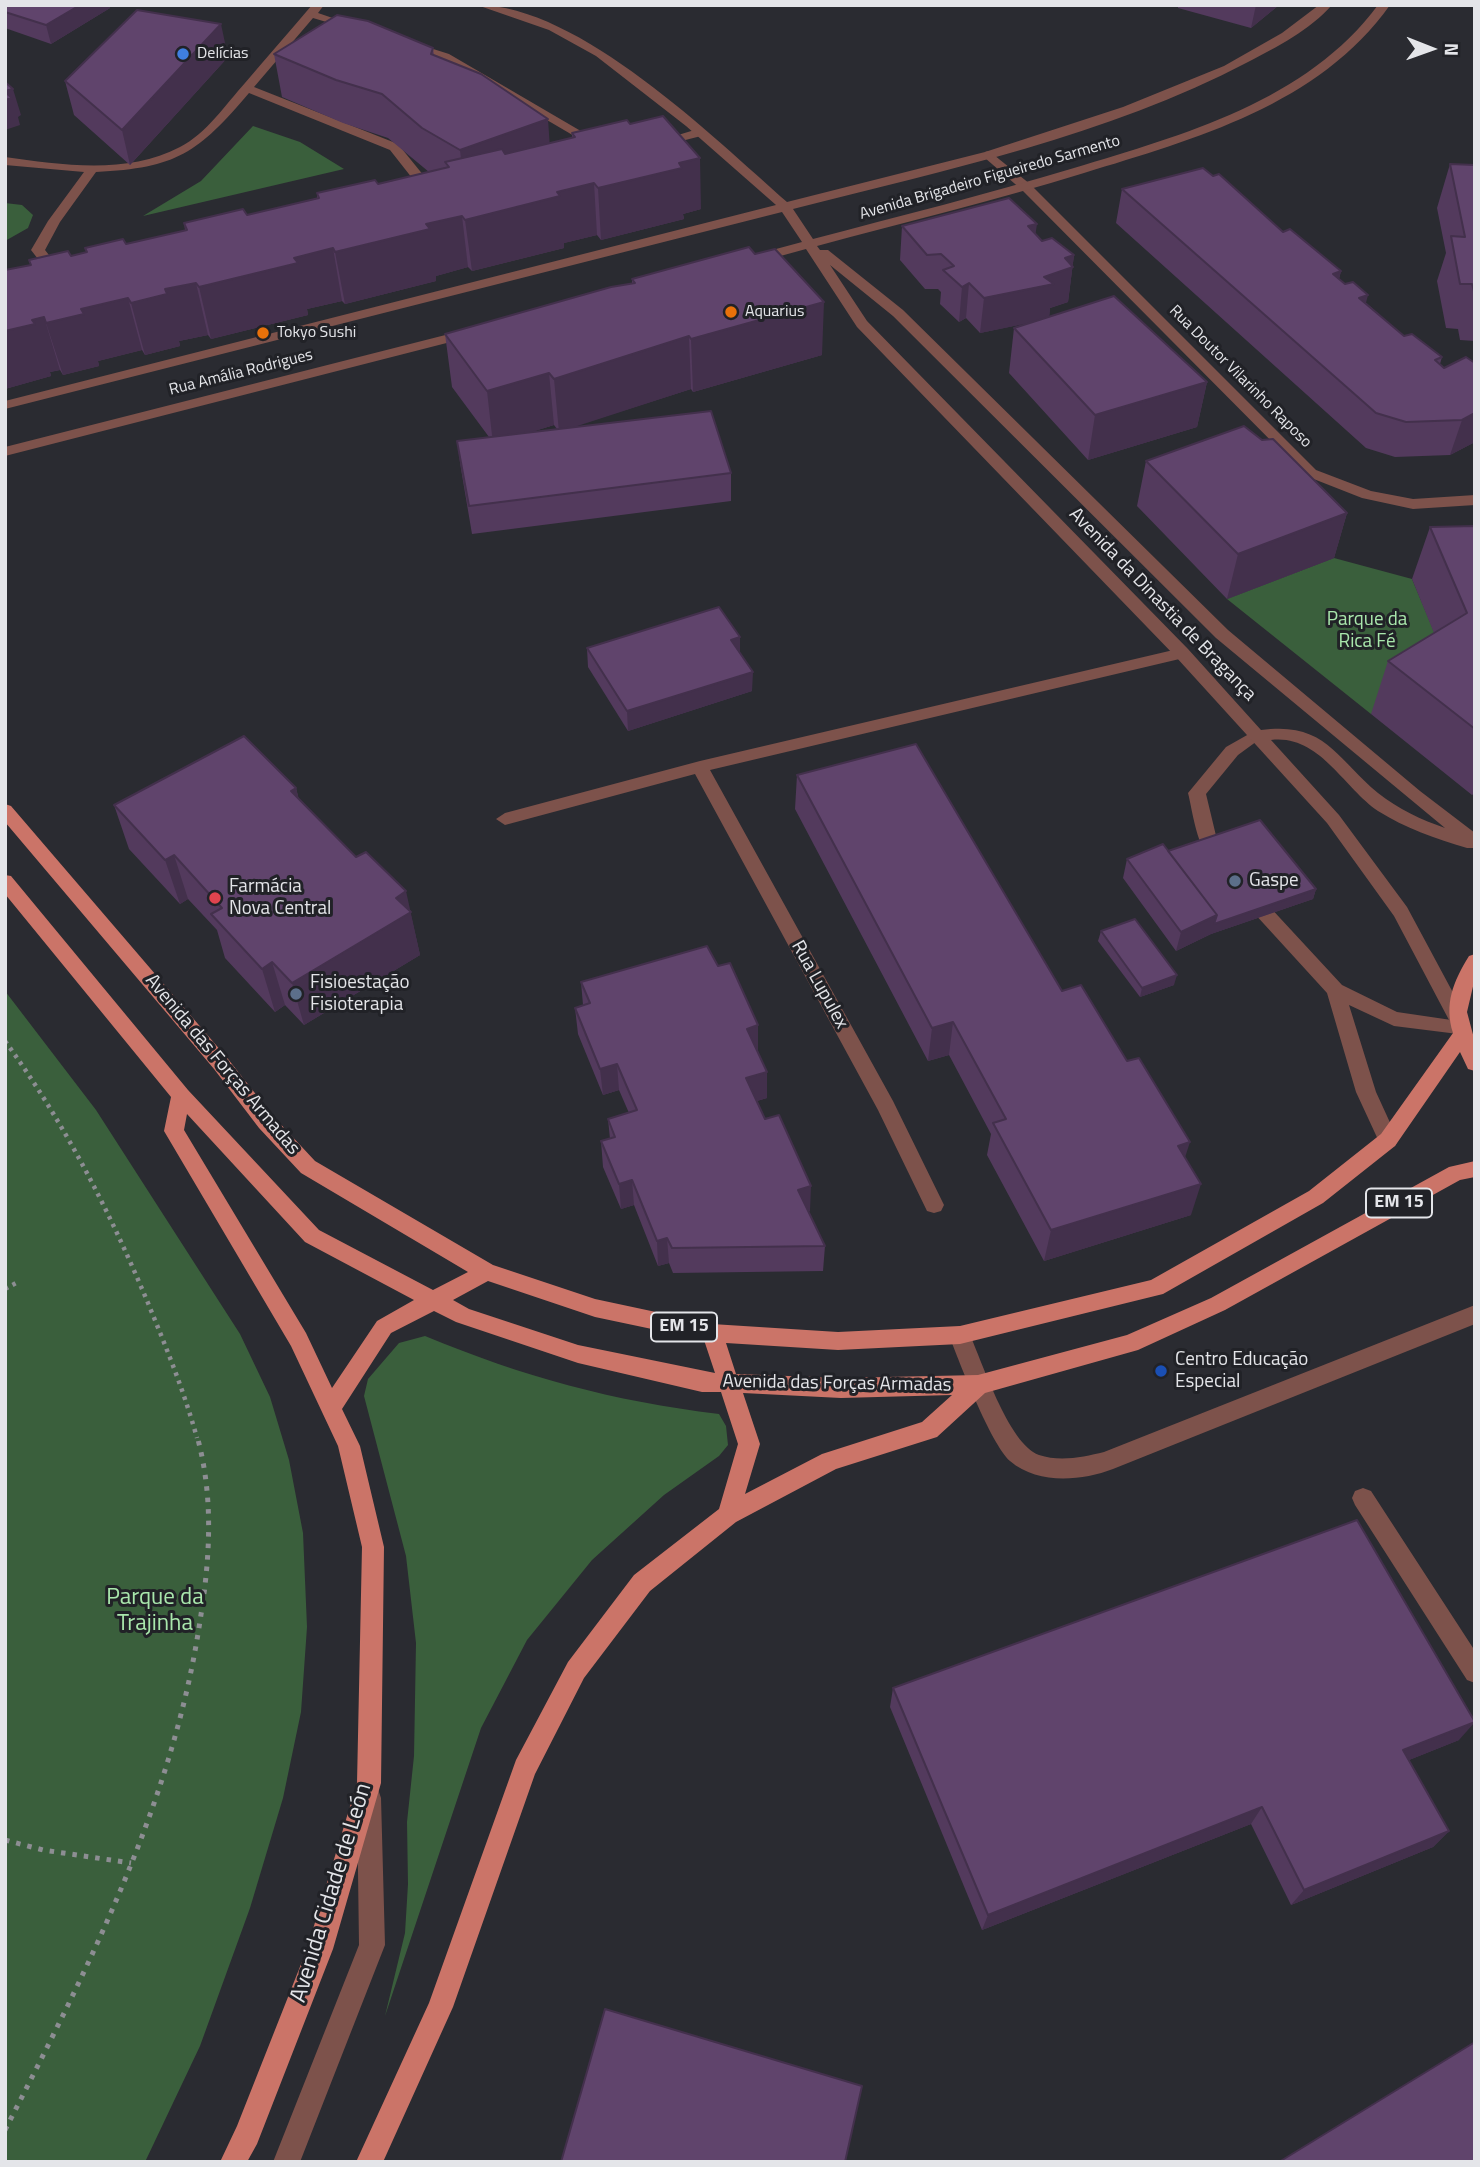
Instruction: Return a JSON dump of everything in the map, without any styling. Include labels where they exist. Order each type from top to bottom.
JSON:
[{"type":"main road","name":"Avenida das Forças Armadas","points":[[5,810],[222,1064],[266,1122],[308,1167],[486,1272],[595,1308],[712,1333],[838,1341],[960,1335],[1156,1288],[1316,1197],[1388,1140],[1458,1026]]},
{"type":"main road","name":"Avenida das Forças Armadas","points":[[5,881],[181,1095],[312,1236],[463,1316],[578,1354],[702,1382],[841,1388],[978,1385],[1130,1343],[1218,1304],[1456,1173],[1475,1169]]},
{"type":"main road","name":"EM 15","points":[[1458,1026],[1461,981],[1475,961]]},
{"type":"main road","points":[[1458,1026],[1475,1064]]},
{"type":"main road","name":"Avenida Cidade de León","points":[[181,1095],[174,1131],[299,1340],[349,1446],[373,1546],[369,1783],[320,1949],[247,2134],[233,2162]]},
{"type":"main road","points":[[331,1408],[384,1327],[486,1272]]},
{"type":"main road","points":[[712,1333],[749,1444],[728,1516]]},
{"type":"main road","points":[[369,2162],[440,2007],[525,1769],[576,1670],[642,1583],[728,1516],[830,1461],[929,1430],[978,1385]]},
{"type":"street","name":"Avenida da Dinastia de Bragança","points":[[483,5],[553,28],[600,54],[701,132],[785,207],[862,324],[1182,653],[1333,819],[1401,912],[1458,1026]]},
{"type":"street","name":"Avenida Brigadeiro Figueiredo Sarmento","points":[[785,207],[989,156],[1139,106],[1224,71],[1309,22],[1326,5]]},
{"type":"street","name":"Avenida Brigadeiro Figueiredo Sarmento","points":[[811,243],[1026,187],[1198,131],[1267,102],[1330,62],[1377,16],[1384,5]]},
{"type":"street","points":[[6,162],[93,168],[148,163],[185,149],[215,126],[314,10],[372,33]]},
{"type":"street","points":[[396,40],[445,55],[593,144],[605,144]]},
{"type":"street","points":[[247,88],[394,147],[420,179],[385,192]]},
{"type":"street","points":[[643,146],[701,132]]},
{"type":"street","name":"Rua Doutor Vilarinho Raposo","points":[[989,156],[1026,187],[1311,473],[1367,495],[1401,502],[1475,500]]},
{"type":"street","points":[[54,269],[38,250],[54,221],[93,168]]},
{"type":"street","name":"Rua Amália Rodrigues","points":[[5,405],[785,207]]},
{"type":"street","name":"Avenida da Dinastia de Bragança","points":[[811,243],[898,313],[1222,634],[1475,843]]},
{"type":"street","points":[[739,263],[811,243]]},
{"type":"street","name":"Rua Amália Rodrigues","points":[[5,452],[485,329]]},
{"type":"street","points":[[505,819],[700,767],[1182,653]]},
{"type":"street","points":[[1458,1026],[1394,1019],[1335,990],[1264,915],[1210,846],[1197,793],[1232,751],[1256,736],[1289,733],[1326,753],[1374,799],[1409,821],[1475,843]]},
{"type":"street","name":"Rua Lupulex","points":[[700,767],[886,1107],[934,1205]]},
{"type":"street","points":[[1335,990],[1366,1092],[1388,1140]]},
{"type":"street","points":[[960,1335],[978,1385],[1016,1452],[1032,1463],[1080,1468],[1105,1462],[1475,1314]]},
{"type":"street","points":[[1363,1498],[1475,1672]]},
{"type":"street","points":[[286,2162],[372,1945],[369,1783]]},
{"type":"path","points":[[5,1041],[62,1124],[98,1187],[171,1360],[197,1432],[208,1496],[208,1558],[201,1624],[189,1696],[166,1769],[131,1863],[91,1956],[5,2130]]},
{"type":"path","points":[[5,1289],[18,1282]]},
{"type":"path","points":[[5,1839],[44,1850],[131,1863]]},
{"type":"green space","points":[[253,126],[300,142],[344,169],[143,216],[201,181]]},
{"type":"green space","points":[[5,203],[22,205],[33,215],[28,228],[5,241]]},
{"type":"green space","name":"Parque da Rica Fé","points":[[1334,558],[1412,579],[1448,665],[1371,714],[1227,599]]},
{"type":"green space","name":"Parque da Trajinha","points":[[5,991],[96,1110],[240,1334],[270,1397],[289,1460],[303,1533],[307,1627],[301,1712],[283,1798],[250,1908],[200,2046],[145,2162],[5,2162]]},
{"type":"green space","points":[[425,1336],[498,1364],[569,1386],[642,1402],[719,1414],[726,1426],[728,1445],[719,1456],[664,1495],[592,1560],[527,1640],[481,1728],[385,2016],[405,1933],[408,1884],[407,1822],[414,1756],[416,1643],[406,1556],[364,1396],[368,1379],[399,1343]]},
{"type":"building","points":[[5,5],[80,5],[46,25],[5,12]]},
{"type":"building","points":[[137,10],[221,24],[122,130],[65,81]]},
{"type":"building","points":[[337,15],[368,21],[433,48],[431,54],[481,74],[548,119],[460,150],[422,128],[382,94],[336,80],[274,54]]},
{"type":"building","points":[[5,82],[13,89],[5,91]]},
{"type":"building","points":[[663,116],[700,158],[679,163],[682,168],[598,188],[594,183],[557,192],[560,196],[465,220],[462,216],[426,224],[430,229],[335,252],[333,248],[294,258],[298,263],[199,287],[196,283],[165,289],[167,294],[131,303],[128,298],[81,309],[84,314],[46,323],[44,317],[32,320],[35,324],[5,331],[5,270],[31,265],[29,260],[68,251],[71,256],[87,252],[85,248],[123,239],[126,244],[187,230],[184,223],[243,209],[247,215],[319,198],[317,193],[375,180],[378,184],[449,167],[445,162],[502,149],[505,154],[575,137],[572,133],[627,120],[630,124]]},
{"type":"building","points":[[1450,164],[1475,165],[1475,295],[1472,284],[1460,284],[1451,236],[1465,237]]},
{"type":"building","points":[[1203,168],[1213,176],[1219,174],[1283,232],[1290,229],[1341,271],[1333,274],[1345,284],[1353,282],[1368,295],[1359,298],[1404,336],[1412,334],[1442,357],[1435,360],[1444,368],[1466,357],[1475,363],[1475,413],[1462,420],[1406,422],[1376,413],[1122,189]]},
{"type":"building","points":[[1009,198],[1037,224],[1028,226],[1042,241],[1052,238],[1074,255],[1065,258],[1073,267],[1044,277],[1054,284],[984,298],[969,283],[962,287],[943,270],[954,266],[941,254],[927,255],[902,226]]},
{"type":"building","points":[[749,247],[755,254],[775,249],[824,302],[691,339],[689,336],[554,379],[549,373],[487,391],[445,334],[611,287],[635,283],[632,279]]},
{"type":"building","points":[[1114,296],[1207,382],[1095,415],[1014,328]]},
{"type":"building","points":[[711,411],[731,473],[469,506],[457,441]]},
{"type":"building","points":[[1244,426],[1262,440],[1273,439],[1347,513],[1238,554],[1146,461]]},
{"type":"building","points":[[1475,526],[1475,729],[1388,661],[1467,613],[1430,527]]},
{"type":"building","points":[[719,607],[740,637],[731,640],[753,672],[627,711],[587,648]]},
{"type":"building","points":[[244,736],[296,788],[291,791],[356,857],[366,852],[406,891],[396,898],[411,912],[292,983],[272,962],[262,969],[211,914],[222,908],[174,855],[165,860],[114,805]]},
{"type":"building","points":[[916,744],[1062,991],[1081,985],[1127,1061],[1139,1058],[1190,1142],[1178,1146],[1201,1184],[1051,1230],[993,1123],[1006,1119],[953,1022],[932,1028],[797,775]]},
{"type":"building","name":"Gaspe","points":[[1260,820],[1316,889],[1214,924],[1217,915],[1168,851]]},
{"type":"building","points":[[1163,844],[1217,915],[1181,932],[1127,859]]},
{"type":"building","points":[[1135,919],[1177,975],[1142,988],[1101,931]]},
{"type":"building","points":[[707,946],[718,966],[730,963],[758,1025],[747,1029],[767,1072],[746,1078],[765,1119],[779,1115],[811,1186],[798,1190],[825,1246],[672,1248],[667,1238],[657,1241],[632,1180],[619,1184],[601,1141],[615,1137],[608,1119],[637,1110],[617,1064],[600,1069],[575,1008],[590,1003],[581,982]]},
{"type":"building","points":[[1357,1520],[1475,1722],[1403,1750],[1449,1831],[1304,1890],[1262,1807],[988,1915],[893,1688]]},
{"type":"building","points":[[605,2009],[862,2086],[845,2162],[561,2162]]},
{"type":"building","points":[[1475,2042],[1475,2162],[1279,2162]]},
{"type":"place","name":"Delícias","points":[[183,54]]},
{"type":"place","name":"Aquarius","points":[[731,312]]},
{"type":"place","name":"Tokyo Sushi","points":[[263,333]]},
{"type":"place","name":"Gaspe","points":[[1235,881]]},
{"type":"place","name":"Farmácia Nova Central","points":[[215,898]]},
{"type":"place","name":"Fisioestação Fisioterapia","points":[[296,994]]},
{"type":"place","name":"Centro Educação Especial","points":[[1161,1371]]}]
